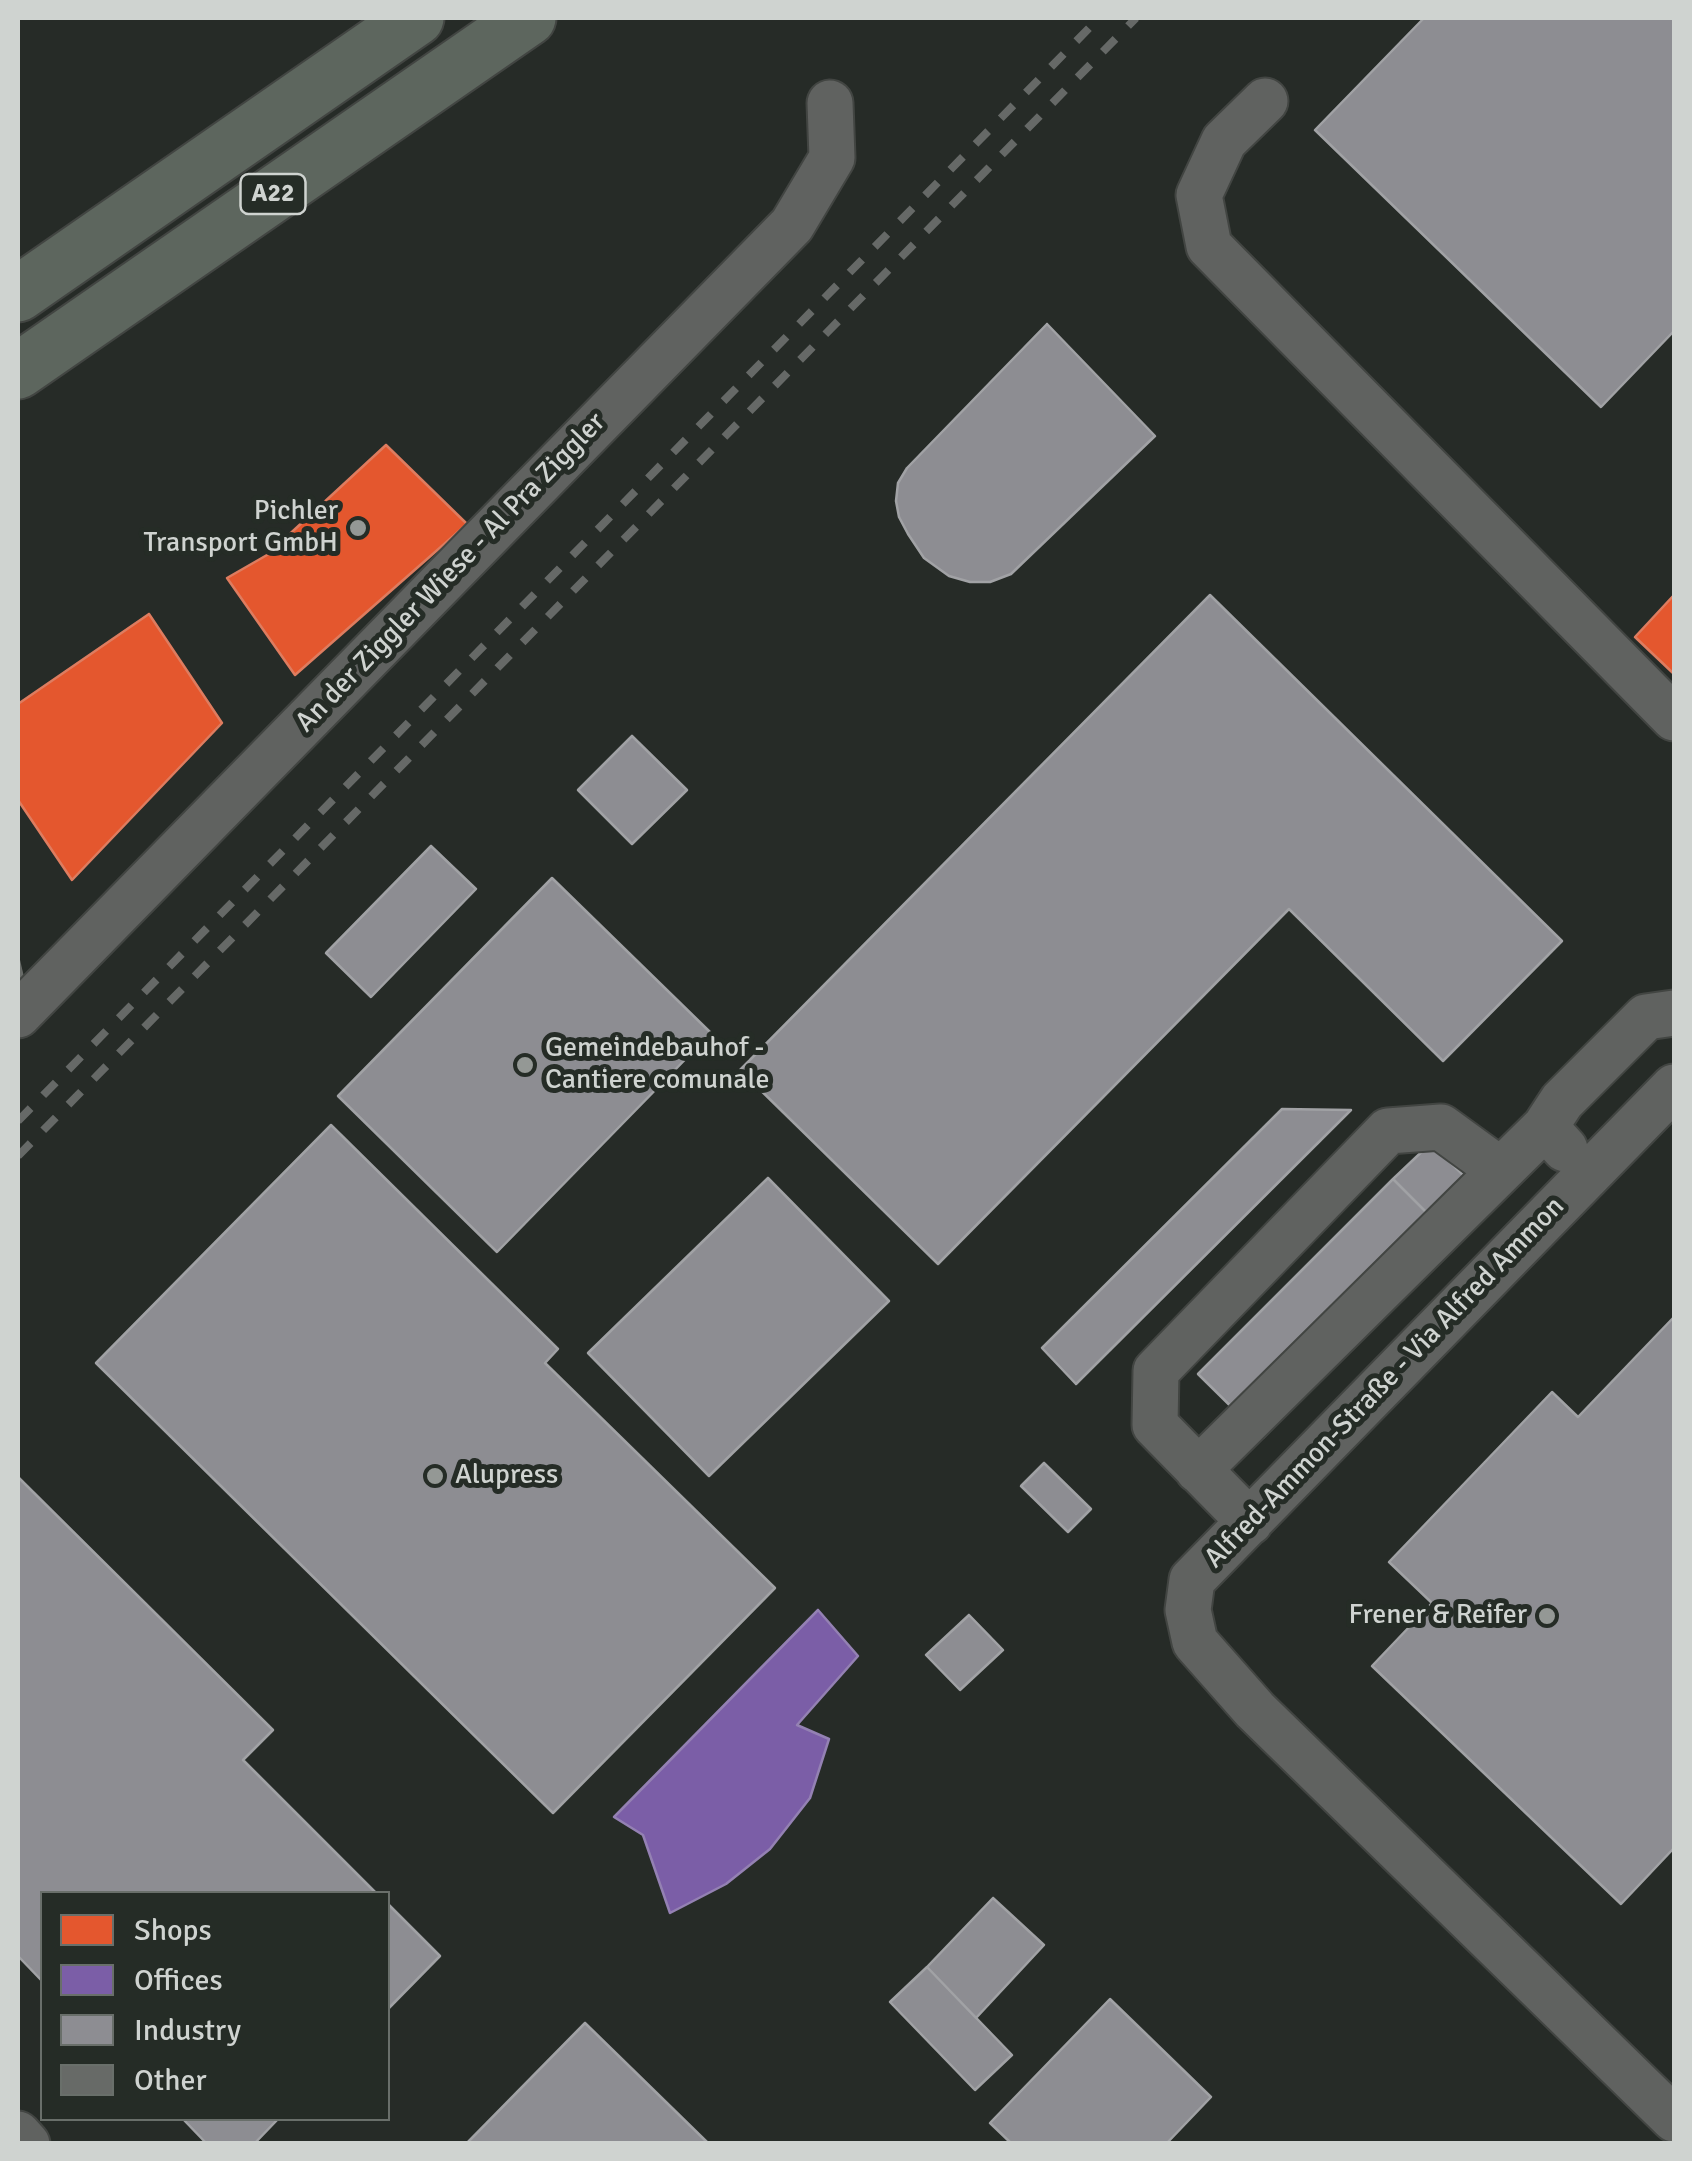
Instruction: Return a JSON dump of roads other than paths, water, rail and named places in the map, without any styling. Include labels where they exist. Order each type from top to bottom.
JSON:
[{"type":"highway","name":"A22","points":[[18,294],[416,18]]},
{"type":"highway","name":"A22","points":[[18,371],[528,18]]},
{"type":"street","points":[[1266,102],[1224,142],[1199,196],[1209,246],[1674,718]]},
{"type":"street","name":"An der Ziggler Wiese - Al Pra Ziggler","points":[[18,1016],[792,225],[832,158],[830,103]]},
{"type":"street","points":[[1198,1470],[1545,1127],[1562,1101],[1646,1017],[1674,1013]]},
{"type":"street","name":"Alfred-Ammon-Straße - Via Alfred Ammon","points":[[1674,1087],[1192,1580],[1188,1610],[1195,1642],[1255,1710],[1674,2119]]},
{"type":"street","points":[[1250,1522],[1154,1424],[1156,1370],[1388,1131],[1442,1126],[1500,1170]]},
{"type":"street","points":[[1545,1127],[1589,1174]]},
{"type":"street","points":[[18,2134],[28,2144]]},
{"type":"railway","points":[[18,1121],[1099,18]]},
{"type":"railway","points":[[18,1156],[1136,18]]},
{"type":"place","name":"Pichler Transport GmbH","points":[[358,528]]},
{"type":"place","name":"Gemeindebauhof - Cantiere comunale","points":[[525,1065]]},
{"type":"place","name":"Alupress","points":[[435,1476]]},
{"type":"place","name":"Frener & Reifer","points":[[1547,1616]]}]
